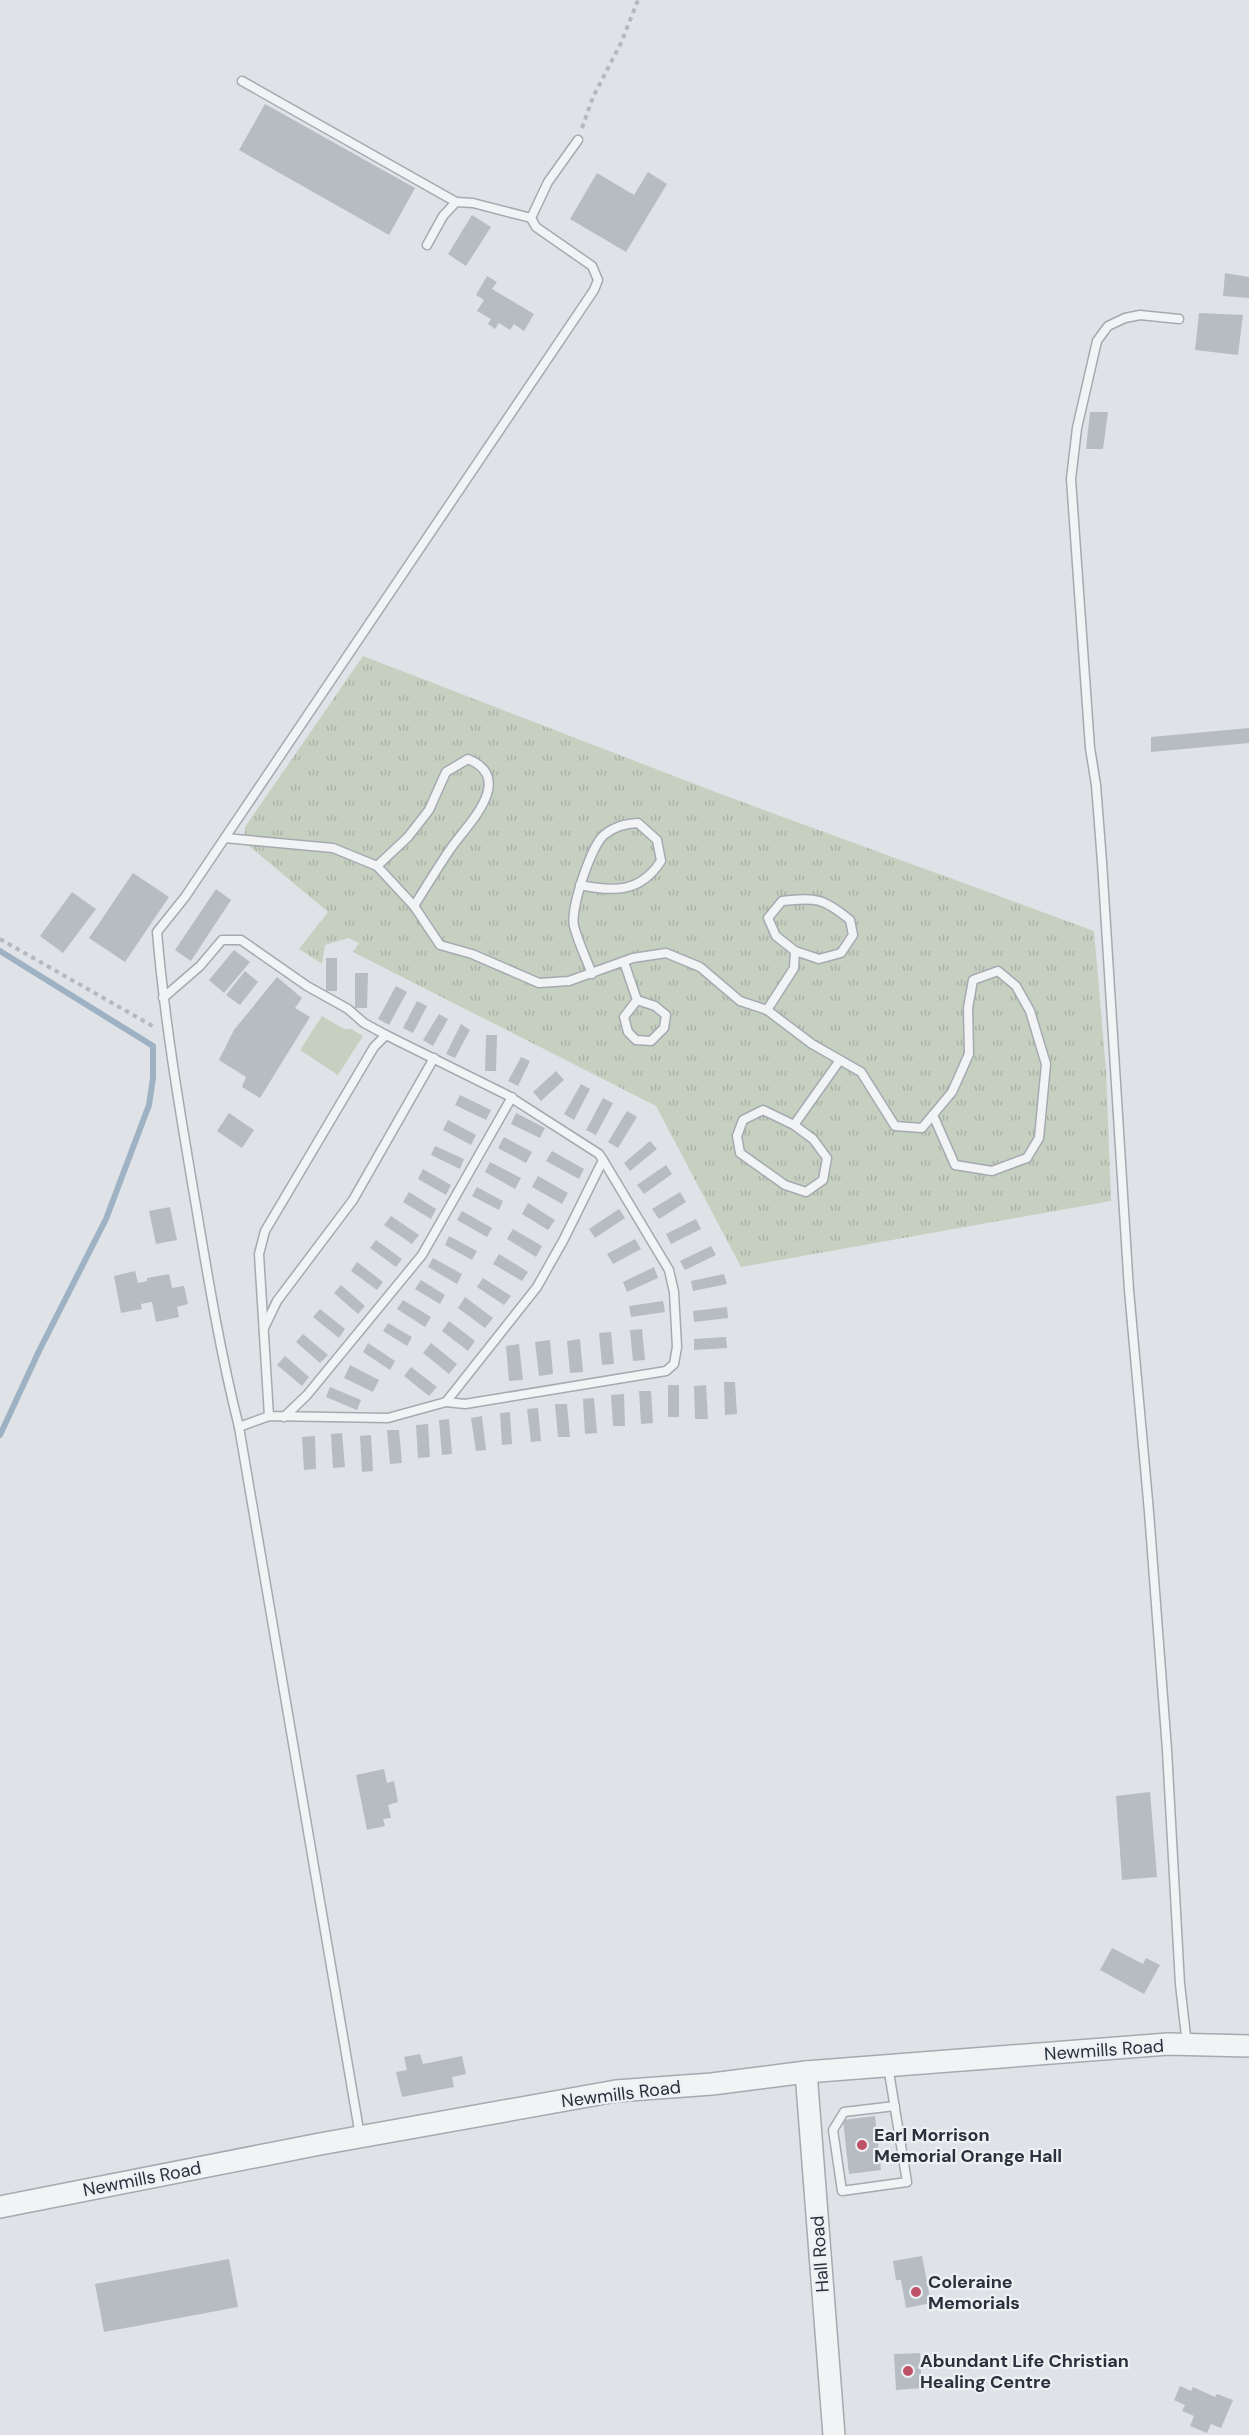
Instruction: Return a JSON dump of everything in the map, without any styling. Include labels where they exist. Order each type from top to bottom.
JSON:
[{"type":"street","name":"Newmills Road","points":[[0,2207],[360,2137],[616,2091],[712,2084],[806,2072],[1168,2044],[1249,2046]]},
{"type":"street","name":"Hall Road","points":[[806,2072],[834,2435]]},
{"type":"lane","points":[[242,81],[456,202],[473,203],[531,218],[536,227],[592,266],[598,280],[594,290],[225,838],[185,897],[157,932],[168,1034],[222,1359],[239,1427],[360,2137]]},
{"type":"lane","points":[[531,218],[548,183],[578,140]]},
{"type":"lane","points":[[427,245],[443,216],[456,202]]},
{"type":"lane","points":[[1179,320],[1140,315],[1125,318],[1108,326],[1097,340],[1077,428],[1071,479],[1120,1114],[1128,1269],[1167,1750],[1180,1984],[1187,2045]]},
{"type":"lane","points":[[377,866],[408,837],[429,810],[446,772],[468,759],[480,764],[490,783],[486,803],[450,849],[414,906]]},
{"type":"lane","points":[[580,885],[606,890],[628,888],[652,874],[661,861],[657,840],[638,823],[618,825],[602,836],[580,885],[573,923],[592,974]]},
{"type":"lane","points":[[225,838],[333,848],[377,866],[414,906],[440,945],[472,954],[539,983],[570,981],[624,962],[666,953],[700,967],[740,1001],[767,1010],[812,1044],[861,1072],[895,1126],[922,1128],[952,1092],[969,1054],[968,1008],[973,980],[998,971],[1016,986],[1030,1011],[1046,1064],[1039,1138],[1027,1158],[993,1171],[955,1165],[933,1115]]},
{"type":"lane","points":[[811,897],[834,907],[850,920],[853,935],[841,953],[819,959],[795,951],[776,936],[768,918],[782,901],[811,897]]},
{"type":"lane","points":[[163,998],[200,966],[222,940],[241,940],[307,986],[348,1009],[364,1023],[512,1097],[590,1146],[603,1160],[669,1270],[675,1303],[677,1347],[674,1364],[666,1371],[465,1404],[446,1402],[388,1418],[269,1416],[239,1427]]},
{"type":"lane","points":[[767,1010],[794,968],[795,951]]},
{"type":"lane","points":[[624,962],[637,1000]]},
{"type":"lane","points":[[637,1000],[655,1006],[666,1015],[664,1028],[651,1041],[636,1040],[628,1032],[624,1017],[637,1000]]},
{"type":"lane","points":[[269,1416],[259,1254],[265,1232],[374,1047],[386,1035]]},
{"type":"lane","points":[[264,1329],[277,1301],[353,1200],[434,1058]]},
{"type":"lane","points":[[794,1125],[840,1060]]},
{"type":"lane","points":[[284,1417],[307,1395],[422,1255],[512,1097]]},
{"type":"lane","points":[[763,1110],[794,1125],[813,1139],[827,1158],[823,1180],[806,1192],[785,1185],[740,1153],[737,1136],[743,1120],[763,1110]]},
{"type":"lane","points":[[446,1402],[537,1287],[564,1239],[603,1160]]},
{"type":"lane","points":[[888,2066],[895,2106],[907,2182],[842,2191],[833,2130],[844,2112],[895,2106]]},
{"type":"path","points":[[578,140],[593,97],[621,43],[638,0]]},
{"type":"path","points":[[0,939],[136,1018],[168,1034]]},
{"type":"green space","points":[[363,656],[718,793],[1094,931],[1106,1070],[1111,1201],[741,1267],[656,1106],[353,952],[359,943],[348,938],[325,945],[322,964],[299,949],[328,912],[244,842],[245,827]]},
{"type":"green space","points":[[322,1016],[344,1029],[351,1029],[363,1036],[338,1075],[300,1050]]},
{"type":"building","points":[[265,104],[415,188],[389,235],[239,150]]},
{"type":"building","points":[[648,172],[667,184],[626,252],[570,219],[597,173],[634,195]]},
{"type":"building","points":[[472,215],[491,227],[466,266],[448,254]]},
{"type":"building","points":[[1225,273],[1249,277],[1249,298],[1223,296]]},
{"type":"building","points":[[487,276],[497,282],[492,289],[534,314],[524,331],[514,324],[510,330],[499,323],[495,329],[488,324],[491,319],[477,311],[484,300],[476,295]]},
{"type":"building","points":[[1199,313],[1243,315],[1238,355],[1195,350]]},
{"type":"building","points":[[1090,412],[1108,412],[1103,449],[1086,449]]},
{"type":"building","points":[[1249,728],[1249,743],[1151,752],[1151,737]]},
{"type":"building","points":[[133,873],[169,897],[125,962],[89,938]]},
{"type":"building","points":[[216,889],[231,900],[191,961],[175,950]]},
{"type":"building","points":[[72,892],[96,909],[63,953],[40,936]]},
{"type":"building","points":[[234,950],[250,962],[224,993],[209,980]]},
{"type":"building","points":[[326,958],[337,958],[337,991],[326,991]]},
{"type":"building","points":[[245,971],[258,982],[240,1005],[226,995]]},
{"type":"building","points":[[355,973],[368,973],[367,1008],[355,1008]]},
{"type":"building","points":[[277,977],[302,998],[295,1008],[310,1017],[260,1098],[242,1087],[246,1077],[219,1060],[234,1030]]},
{"type":"building","points":[[396,986],[407,992],[389,1025],[378,1019]]},
{"type":"building","points":[[417,1001],[427,1006],[413,1033],[403,1028]]},
{"type":"building","points":[[439,1014],[448,1019],[433,1046],[423,1040]]},
{"type":"building","points":[[461,1024],[470,1030],[455,1058],[446,1054]]},
{"type":"building","points":[[486,1035],[497,1035],[496,1071],[485,1071]]},
{"type":"building","points":[[521,1057],[530,1061],[518,1086],[508,1081]]},
{"type":"building","points":[[556,1071],[564,1080],[541,1101],[533,1092]]},
{"type":"building","points":[[581,1084],[590,1089],[574,1120],[564,1114]]},
{"type":"building","points":[[460,1095],[491,1110],[486,1120],[455,1105]]},
{"type":"building","points":[[603,1098],[613,1103],[596,1135],[586,1130]]},
{"type":"building","points":[[627,1111],[637,1117],[618,1148],[608,1142]]},
{"type":"building","points":[[229,1113],[254,1130],[242,1148],[217,1131]]},
{"type":"building","points":[[516,1113],[545,1128],[540,1138],[511,1124]]},
{"type":"building","points":[[448,1120],[476,1135],[471,1145],[443,1130]]},
{"type":"building","points":[[504,1137],[532,1152],[526,1163],[498,1148]]},
{"type":"building","points":[[650,1141],[657,1149],[630,1171],[624,1163]]},
{"type":"building","points":[[435,1146],[464,1159],[460,1169],[431,1155]]},
{"type":"building","points":[[552,1151],[584,1169],[579,1179],[546,1161]]},
{"type":"building","points":[[490,1162],[521,1178],[515,1189],[485,1172]]},
{"type":"building","points":[[666,1165],[672,1174],[644,1194],[637,1185]]},
{"type":"building","points":[[423,1169],[451,1185],[446,1195],[418,1179]]},
{"type":"building","points":[[538,1176],[568,1193],[562,1204],[532,1187]]},
{"type":"building","points":[[477,1187],[503,1201],[499,1210],[472,1196]]},
{"type":"building","points":[[409,1192],[436,1209],[431,1219],[403,1202]]},
{"type":"building","points":[[680,1192],[686,1202],[659,1219],[652,1209]]},
{"type":"building","points":[[528,1203],[555,1220],[548,1230],[522,1214]]},
{"type":"building","points":[[170,1207],[177,1240],[156,1244],[149,1211]]},
{"type":"building","points":[[619,1209],[625,1218],[595,1238],[589,1229]]},
{"type":"building","points":[[462,1211],[492,1228],[487,1237],[457,1220]]},
{"type":"building","points":[[391,1216],[419,1235],[412,1244],[384,1225]]},
{"type":"building","points":[[696,1219],[701,1229],[671,1244],[666,1234]]},
{"type":"building","points":[[513,1229],[542,1246],[536,1257],[507,1239]]},
{"type":"building","points":[[449,1236],[477,1251],[472,1260],[445,1245]]},
{"type":"building","points":[[635,1239],[641,1249],[613,1264],[607,1254]]},
{"type":"building","points":[[376,1240],[402,1259],[396,1267],[370,1248]]},
{"type":"building","points":[[711,1246],[716,1255],[685,1270],[680,1261]]},
{"type":"building","points":[[499,1254],[528,1272],[522,1281],[493,1264]]},
{"type":"building","points":[[433,1258],[462,1274],[457,1284],[428,1267]]},
{"type":"building","points":[[357,1262],[383,1282],[377,1290],[351,1271]]},
{"type":"building","points":[[654,1267],[658,1278],[627,1292],[623,1282]]},
{"type":"building","points":[[135,1271],[138,1283],[147,1281],[147,1278],[169,1274],[172,1288],[184,1286],[188,1304],[177,1307],[179,1317],[156,1322],[152,1302],[141,1304],[142,1309],[121,1313],[114,1276]]},
{"type":"building","points":[[724,1274],[727,1284],[693,1291],[691,1281]]},
{"type":"building","points":[[483,1278],[511,1296],[504,1305],[477,1287]]},
{"type":"building","points":[[421,1280],[445,1295],[440,1304],[415,1289]]},
{"type":"building","points":[[341,1285],[365,1306],[358,1314],[334,1293]]},
{"type":"building","points":[[465,1297],[493,1318],[485,1328],[458,1308]]},
{"type":"building","points":[[403,1300],[431,1317],[425,1327],[397,1309]]},
{"type":"building","points":[[663,1301],[665,1312],[631,1317],[629,1306]]},
{"type":"building","points":[[727,1307],[728,1318],[694,1322],[693,1311]]},
{"type":"building","points":[[320,1309],[345,1329],[339,1338],[313,1317]]},
{"type":"building","points":[[449,1321],[475,1341],[468,1351],[442,1331]]},
{"type":"building","points":[[388,1323],[412,1337],[407,1346],[383,1331]]},
{"type":"building","points":[[642,1329],[645,1360],[633,1361],[630,1330]]},
{"type":"building","points":[[611,1332],[614,1364],[602,1365],[599,1333]]},
{"type":"building","points":[[303,1334],[328,1355],[320,1363],[296,1342]]},
{"type":"building","points":[[726,1337],[727,1348],[694,1350],[694,1339]]},
{"type":"building","points":[[580,1339],[583,1372],[570,1373],[567,1341]]},
{"type":"building","points":[[550,1340],[553,1374],[539,1376],[535,1342]]},
{"type":"building","points":[[368,1343],[395,1361],[390,1370],[363,1352]]},
{"type":"building","points":[[431,1343],[457,1364],[449,1374],[423,1353]]},
{"type":"building","points":[[519,1344],[523,1380],[509,1381],[506,1346]]},
{"type":"building","points":[[285,1356],[309,1377],[302,1386],[277,1365]]},
{"type":"building","points":[[350,1365],[379,1380],[373,1392],[344,1378]]},
{"type":"building","points":[[411,1367],[437,1387],[429,1396],[404,1376]]},
{"type":"building","points":[[724,1382],[735,1382],[737,1414],[725,1415]]},
{"type":"building","points":[[668,1385],[679,1385],[679,1417],[668,1417]]},
{"type":"building","points":[[706,1385],[708,1419],[695,1419],[694,1386]]},
{"type":"building","points":[[330,1387],[361,1400],[357,1410],[326,1397]]},
{"type":"building","points":[[639,1391],[651,1391],[653,1423],[641,1424]]},
{"type":"building","points":[[624,1394],[625,1426],[613,1426],[611,1395]]},
{"type":"building","points":[[594,1398],[597,1433],[585,1434],[583,1399]]},
{"type":"building","points":[[555,1404],[567,1404],[570,1437],[558,1437]]},
{"type":"building","points":[[538,1408],[541,1441],[531,1442],[527,1409]]},
{"type":"building","points":[[510,1412],[512,1444],[502,1445],[500,1413]]},
{"type":"building","points":[[482,1416],[486,1450],[476,1451],[471,1418]]},
{"type":"building","points":[[449,1419],[452,1454],[442,1455],[439,1420]]},
{"type":"building","points":[[428,1424],[430,1457],[418,1458],[416,1425]]},
{"type":"building","points":[[387,1430],[399,1430],[402,1463],[390,1464]]},
{"type":"building","points":[[342,1433],[345,1467],[333,1468],[331,1434]]},
{"type":"building","points":[[371,1435],[373,1471],[362,1472],[360,1436]]},
{"type":"building","points":[[315,1436],[316,1469],[304,1470],[302,1437]]},
{"type":"building","points":[[384,1769],[387,1783],[394,1781],[398,1802],[388,1805],[391,1818],[383,1819],[385,1826],[367,1830],[356,1775]]},
{"type":"building","points":[[1150,1792],[1157,1877],[1122,1880],[1116,1796]]},
{"type":"building","points":[[1112,1948],[1143,1964],[1146,1958],[1160,1965],[1144,1994],[1100,1970]]},
{"type":"building","points":[[420,2054],[423,2064],[462,2056],[466,2074],[452,2077],[454,2087],[402,2097],[396,2072],[407,2070],[404,2057]]},
{"type":"building","name":"Earl Morrison Memorial Orange Hall","points":[[875,2116],[881,2170],[849,2174],[843,2120]]},
{"type":"building","name":"Coleraine Memorials","points":[[922,2256],[931,2303],[906,2308],[901,2280],[896,2280],[893,2261]]},
{"type":"building","points":[[229,2259],[238,2307],[104,2332],[95,2284]]},
{"type":"building","name":"Abundant Life Christian Healing Centre","points":[[920,2353],[922,2388],[896,2390],[894,2354]]},
{"type":"building","points":[[1180,2386],[1191,2391],[1193,2387],[1215,2397],[1217,2394],[1233,2400],[1221,2428],[1211,2424],[1207,2433],[1190,2426],[1194,2416],[1182,2411],[1185,2405],[1174,2400]]},
{"type":"waterway","points":[[0,951],[153,1046],[153,1078],[149,1105],[106,1219],[39,1351],[0,1435]]},
{"type":"place","name":"Earl Morrison Memorial Orange Hall","points":[[862,2145]]},
{"type":"place","name":"Coleraine Memorials","points":[[916,2292]]},
{"type":"place","name":"Abundant Life Christian Healing Centre","points":[[908,2371]]}]
